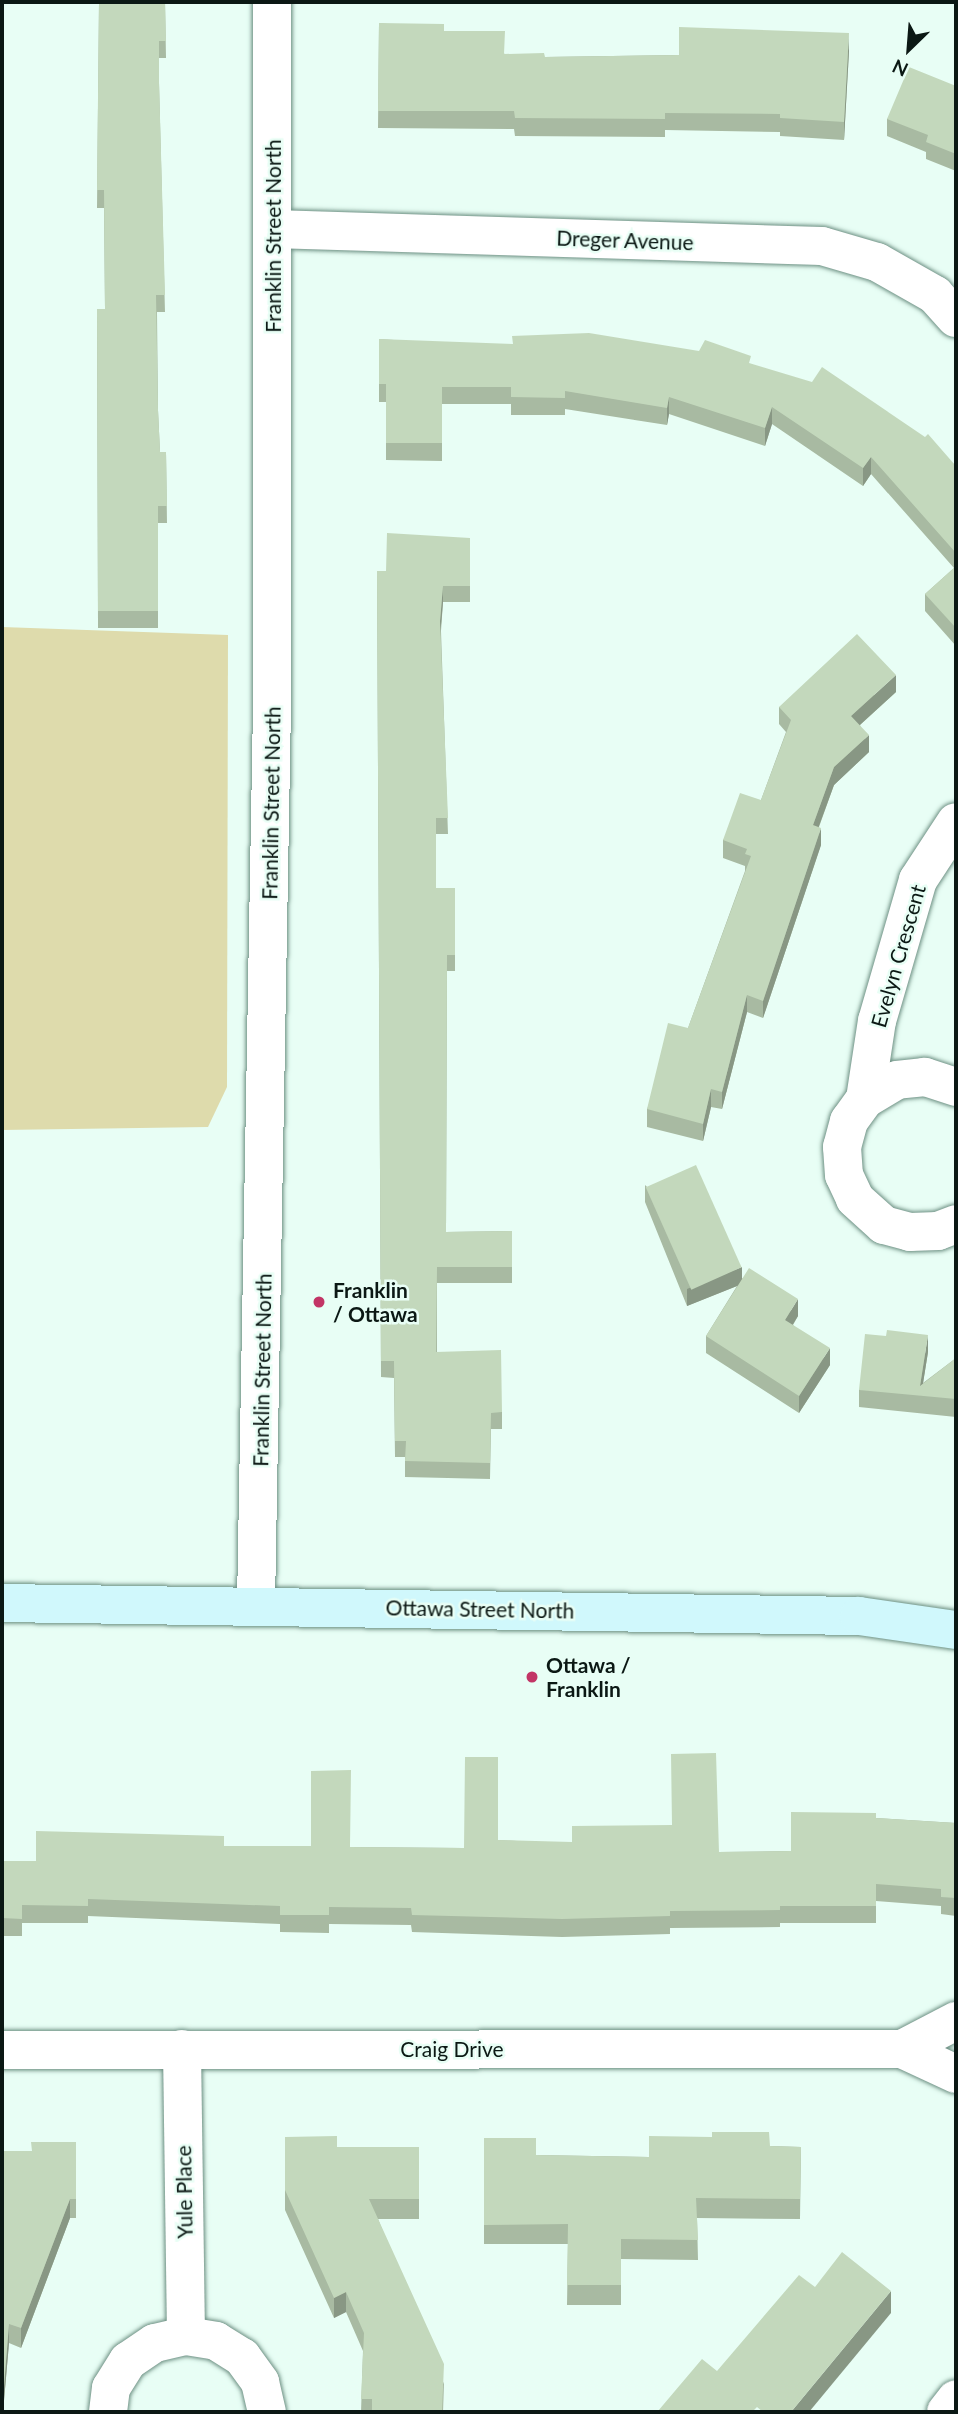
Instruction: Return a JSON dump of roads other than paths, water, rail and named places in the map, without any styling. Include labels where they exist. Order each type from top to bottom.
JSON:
[{"type":"main road","name":"Ottawa Street North","points":[[2,1604],[256,1605],[859,1616],[956,1630]]},
{"type":"street","name":"Franklin Street North","points":[[256,1605],[268,1079],[272,2]]},
{"type":"street","name":"Dreger Avenue","points":[[273,229],[822,246],[877,262],[934,295],[956,318]]},
{"type":"street","name":"Evelyn Crescent","points":[[865,1099],[877,1021],[918,880],[956,822]]},
{"type":"street","name":"Evelyn Crescent","points":[[956,1087],[925,1077],[897,1080],[865,1099],[849,1121],[842,1147],[844,1175],[855,1199],[884,1225],[910,1232],[938,1231],[956,1224]]},
{"type":"street","name":"Craig Drive","points":[[902,2049],[956,2021]]},
{"type":"street","name":"Yule Place","points":[[182,2049],[186,2336]]},
{"type":"street","name":"Craig Drive","points":[[2,2050],[902,2049],[956,2074]]},
{"type":"street","points":[[108,2412],[111,2388],[128,2361],[155,2343],[186,2336],[216,2341],[242,2357],[260,2382],[267,2412]]},
{"type":"street","points":[[946,2412],[956,2399]]},
{"type":"place","name":"Franklin / Ottawa","points":[[319,1302]]},
{"type":"place","name":"Ottawa / Franklin","points":[[532,1677]]}]
